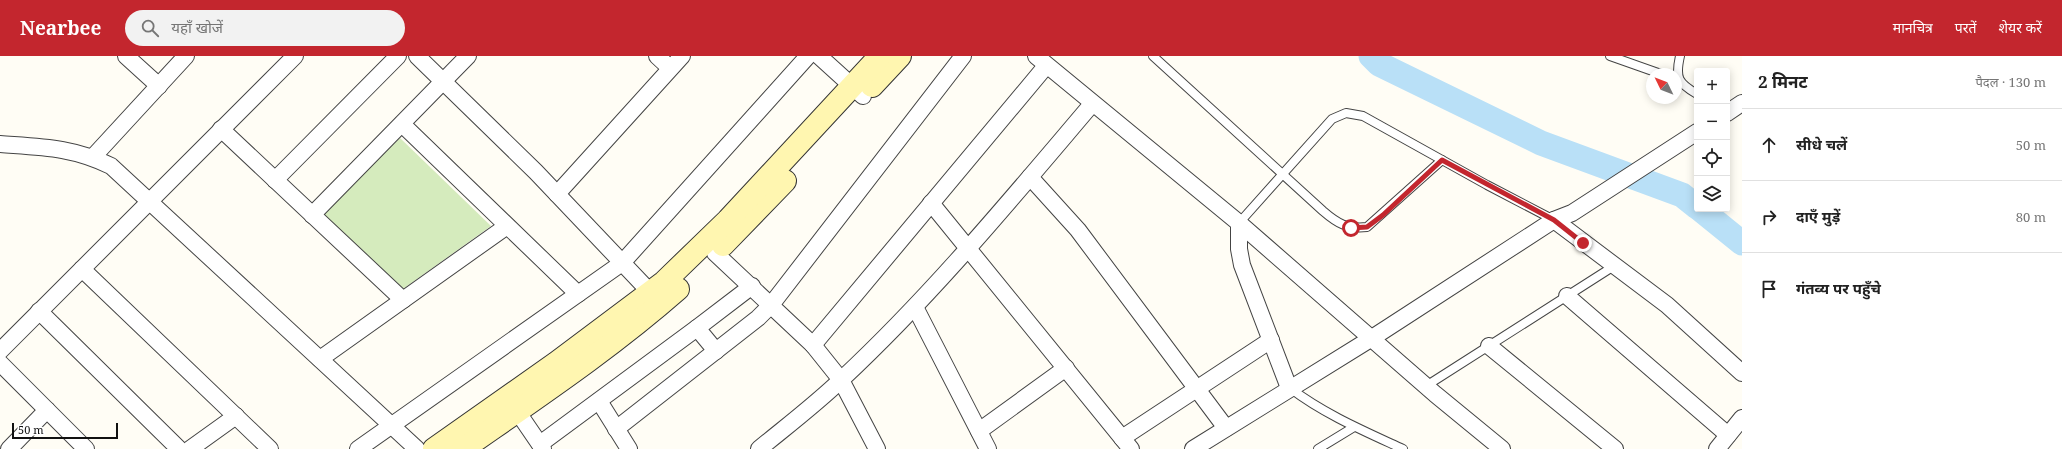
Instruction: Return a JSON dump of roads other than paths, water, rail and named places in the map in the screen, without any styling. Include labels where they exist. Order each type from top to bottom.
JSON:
[{"type":"street","points":[[126,56],[159,86]]},
{"type":"street","points":[[93,157],[186,56]]},
{"type":"street","points":[[0,351],[295,56]]},
{"type":"street","points":[[275,180],[398,56]]},
{"type":"street","points":[[417,56],[557,194],[651,292]]},
{"type":"street","points":[[312,215],[468,56]]},
{"type":"street","points":[[657,56],[670,68]]},
{"type":"street","points":[[557,194],[682,56]]},
{"type":"street","points":[[358,449],[622,263],[808,56]]},
{"type":"street","points":[[819,56],[858,91]]},
{"type":"street","points":[[463,449],[639,323],[716,253],[752,217],[858,91],[880,56]]},
{"type":"street","points":[[434,449],[556,363],[664,282],[858,91],[900,56]]},
{"type":"street","points":[[616,429],[758,318],[771,305],[963,56]]},
{"type":"street","points":[[813,344],[931,203],[1041,61],[1239,223],[1426,386],[1502,449]]},
{"type":"street","points":[[1730,110],[1742,103]]},
{"type":"street","points":[[759,449],[841,380],[915,307],[970,248],[1092,104]]},
{"type":"street","points":[[402,124],[578,294]]},
{"type":"street","points":[[221,129],[403,300]]},
{"type":"street","points":[[1193,449],[1372,338],[1554,220],[1572,213],[1694,134]]},
{"type":"street","points":[[0,144],[63,148],[93,157],[111,166],[417,449]]},
{"type":"street","points":[[1030,177],[1078,230],[1226,428]]},
{"type":"street","points":[[931,203],[970,248],[1126,443],[1196,388],[1271,340]]},
{"type":"street","points":[[1554,220],[1667,305],[1742,373]]},
{"type":"street","points":[[1239,223],[1239,249],[1242,265],[1290,388]]},
{"type":"street","points":[[320,359],[507,226]]},
{"type":"street","points":[[716,253],[813,344],[841,380],[877,449]]},
{"type":"street","points":[[82,269],[270,449]]},
{"type":"street","points":[[517,411],[542,447],[599,401],[752,286]]},
{"type":"street","points":[[1567,296],[1728,435]]},
{"type":"street","points":[[915,307],[988,449]]},
{"type":"street","points":[[40,311],[179,449]]},
{"type":"street","points":[[697,328],[716,351]]},
{"type":"street","points":[[1489,346],[1615,449]]},
{"type":"street","points":[[0,363],[86,449]]},
{"type":"street","points":[[979,431],[1066,368]]},
{"type":"street","points":[[599,401],[629,449]]},
{"type":"street","points":[[11,448],[47,410]]},
{"type":"street","points":[[190,449],[236,416]]},
{"type":"street","points":[[1717,449],[1742,418]]},
{"type":"lane","points":[[1153,56],[1334,221],[1351,228],[1367,227],[1383,215],[1442,160]]},
{"type":"lane","points":[[1610,56],[1646,69]]},
{"type":"lane","points":[[1678,68],[1680,56]]},
{"type":"lane","points":[[1682,84],[1694,92]]},
{"type":"lane","points":[[1239,223],[1281,174],[1332,119],[1346,112],[1363,116],[1554,220]]},
{"type":"lane","points":[[1426,386],[1614,266]]},
{"type":"lane","points":[[1290,388],[1308,402],[1354,427],[1403,449]]},
{"type":"lane","points":[[1318,449],[1354,427]]},
{"type":"waterway","points":[[1371,56],[1379,64],[1541,143],[1682,195],[1694,205]]},
{"type":"waterway","points":[[1704,212],[1742,243]]}]
